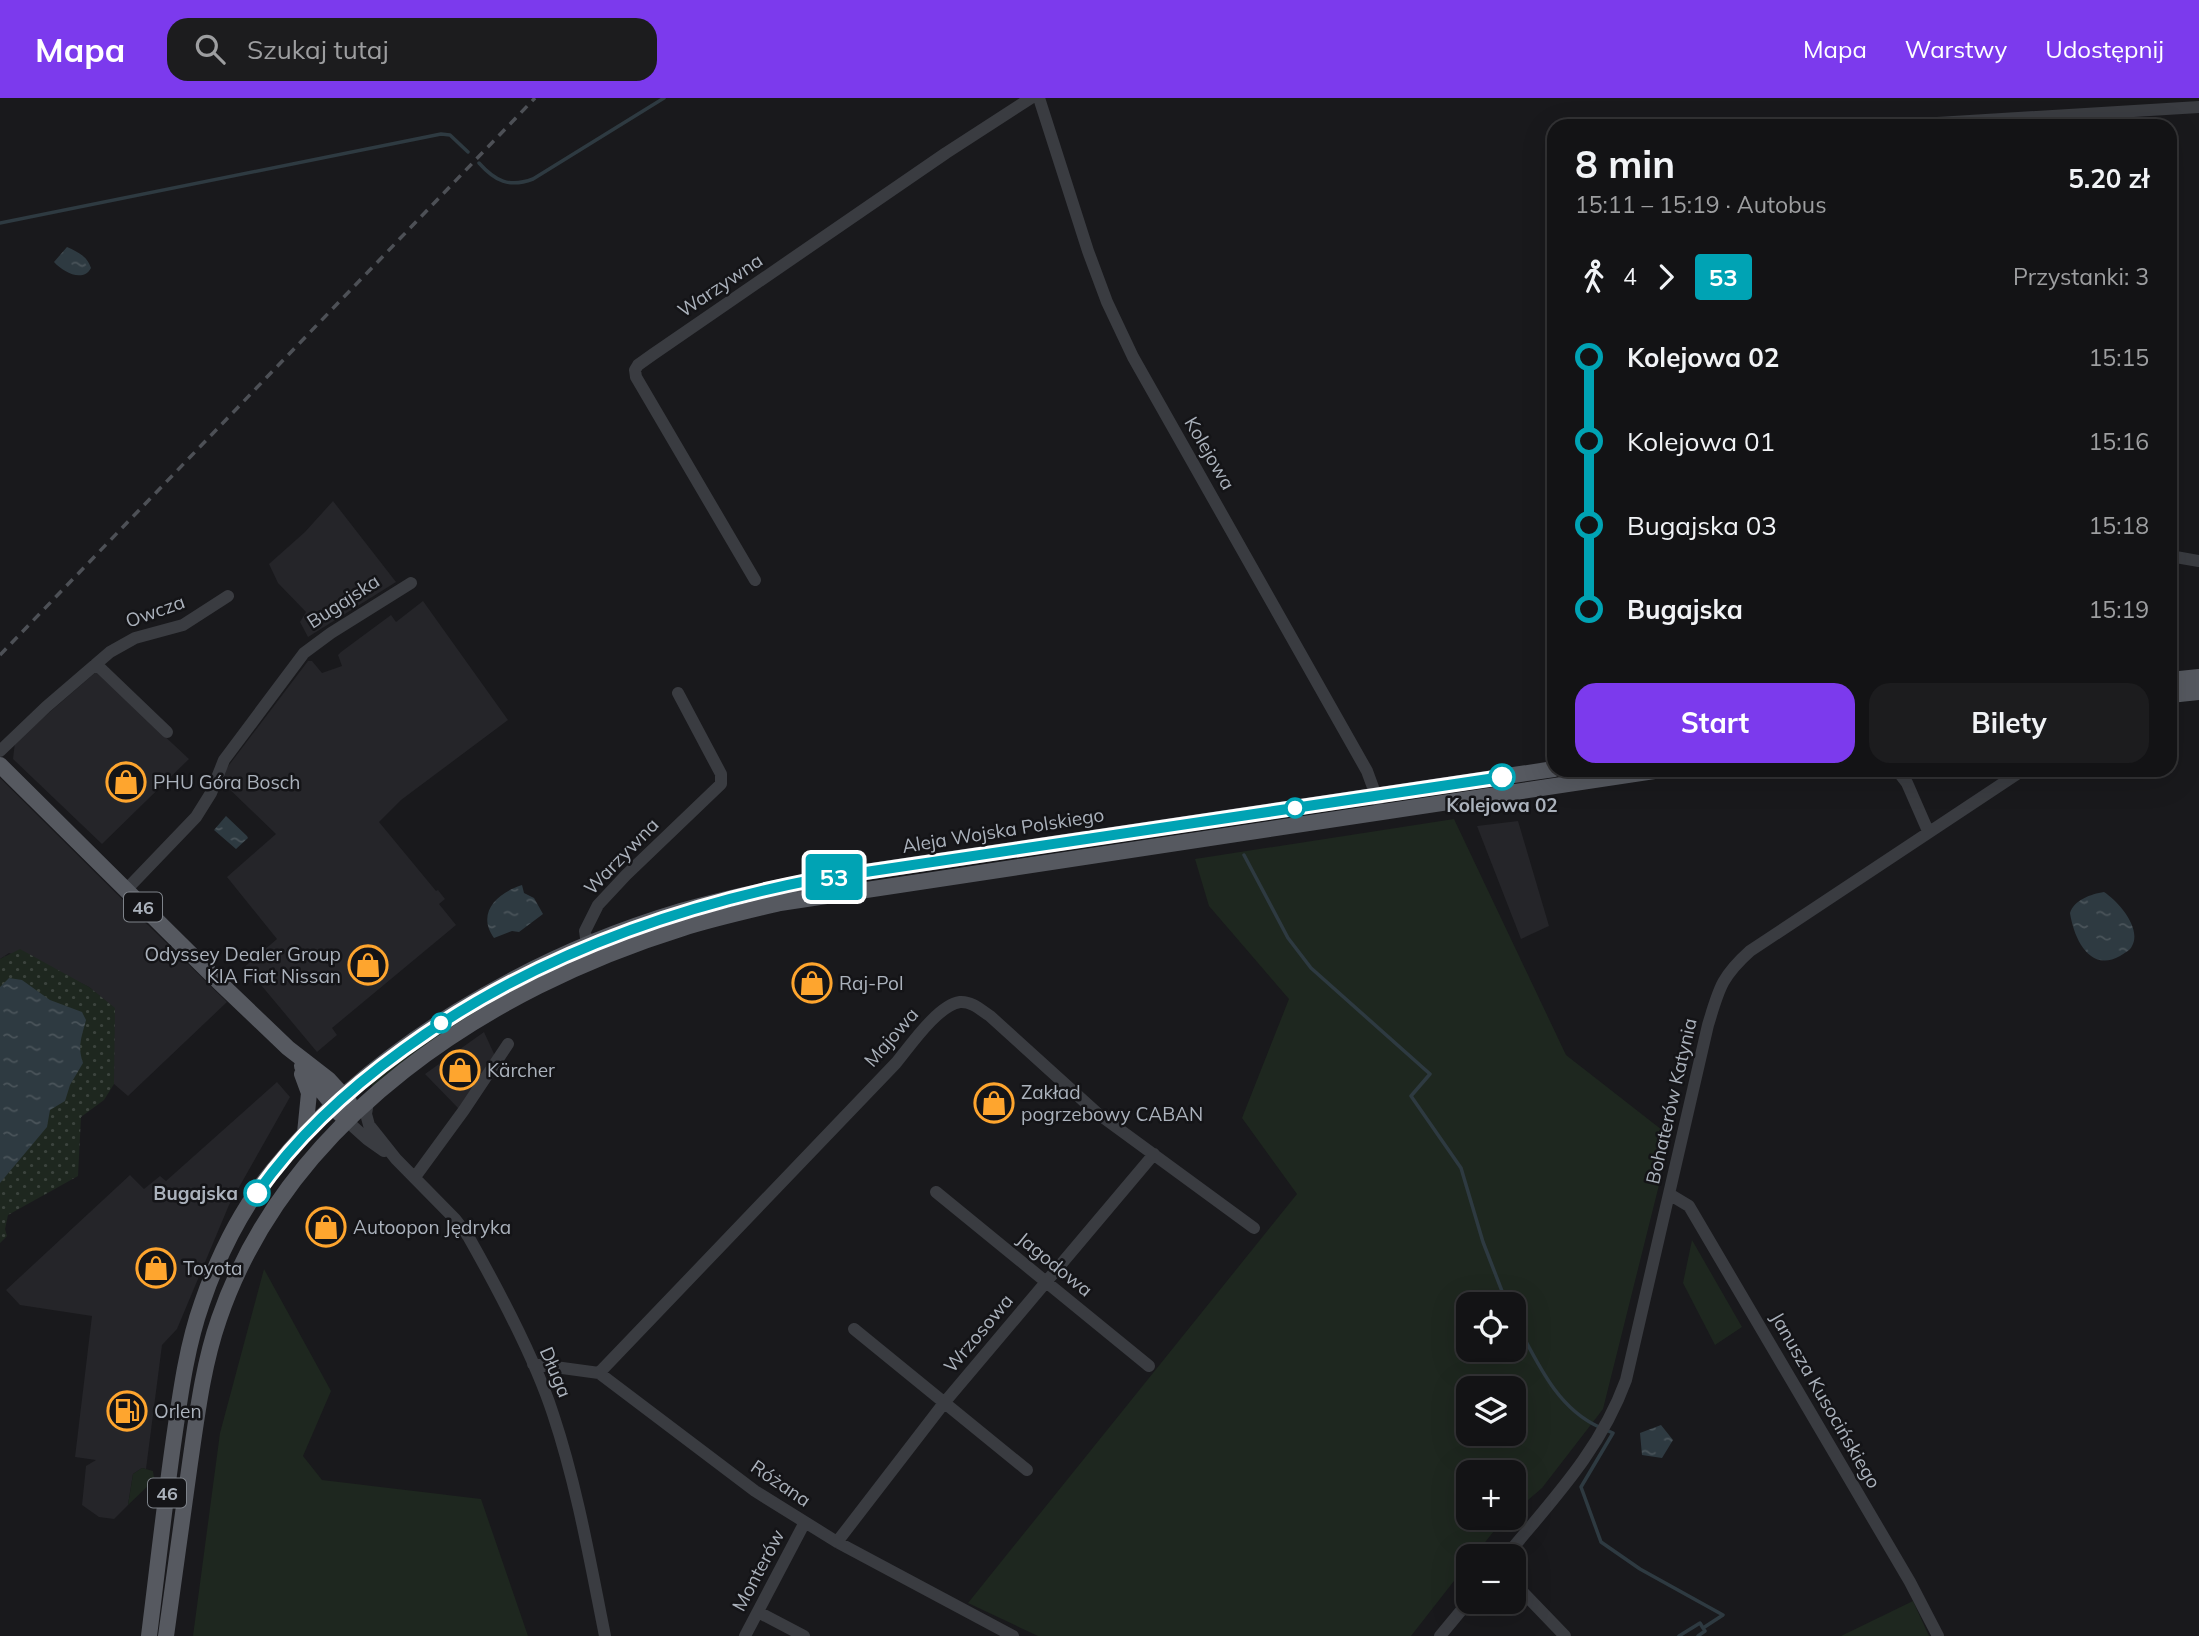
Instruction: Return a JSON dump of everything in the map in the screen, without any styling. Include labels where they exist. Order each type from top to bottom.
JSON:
[{"type":"main road","points":[[2177,680],[2198,682]]},
{"type":"main road","points":[[2177,692],[2198,682]]},
{"type":"main road","name":"46","points":[[0,765],[288,1048],[309,1089],[305,1133]]},
{"type":"main road","name":"Aleja Wojska Polskiego","points":[[149,1636],[180,1398],[202,1303],[222,1254],[272,1171],[305,1133],[338,1101],[412,1043],[473,1003],[525,974],[587,946],[678,912],[753,892],[812,880],[1547,770]]},
{"type":"main road","name":"Aleja Wojska Polskiego","points":[[166,1636],[199,1408],[219,1320],[239,1267],[276,1203],[324,1145],[357,1111],[438,1047],[508,1003],[572,970],[682,928],[807,898],[1616,777]]},
{"type":"main road","points":[[288,1048],[338,1101],[357,1111]]},
{"type":"street","name":"Warzywna","points":[[755,580],[636,377],[635,370],[652,355],[946,153],[1031,98]]},
{"type":"street","name":"Kolejowa","points":[[1039,98],[1088,251],[1112,313],[1158,402],[1367,771],[1382,813]]},
{"type":"street","points":[[1989,119],[2199,107]]},
{"type":"street","points":[[2177,557],[2199,561]]},
{"type":"street","name":"Bugajska","points":[[126,890],[197,817],[211,793],[224,760],[304,653],[411,583]]},
{"type":"street","name":"Owcza","points":[[0,751],[46,707],[125,642],[183,625],[228,596]]},
{"type":"street","points":[[96,664],[167,732]]},
{"type":"street","name":"Warzywna","points":[[587,946],[584,931],[598,905],[721,784],[721,774],[678,693]]},
{"type":"street","points":[[1902,777],[1928,831]]},
{"type":"street","name":"Bohaterów Katynia","points":[[1516,1544],[1587,1458],[1615,1412],[1626,1380],[1708,1025],[1729,969],[1750,951],[2012,777]]},
{"type":"street","name":"Majowa","points":[[599,1373],[896,1063],[935,1015],[960,1002],[974,1004],[990,1016],[1097,1113],[1254,1228]]},
{"type":"street","points":[[415,1177],[508,1044]]},
{"type":"street","name":"Długa","points":[[357,1111],[367,1139],[396,1158]]},
{"type":"street","name":"Długa","points":[[357,1111],[366,1114],[369,1125],[396,1158],[468,1236],[533,1364],[568,1464],[605,1636]]},
{"type":"street","name":"Wrzosowa","points":[[836,1542],[944,1403],[1154,1154]]},
{"type":"street","name":"Jagodowa","points":[[936,1192],[1149,1366]]},
{"type":"street","name":"Janusza Kusocińskiego","points":[[1669,1194],[1689,1206],[1910,1582],[1938,1636]]},
{"type":"street","points":[[854,1329],[1027,1470]]},
{"type":"street","name":"Różana","points":[[533,1364],[599,1373],[755,1491],[836,1542],[1013,1636]]},
{"type":"street","name":"Monterów","points":[[745,1636],[805,1522]]},
{"type":"street","points":[[1526,1595],[1565,1636]]},
{"type":"street","points":[[758,1612],[804,1636]]},
{"type":"street","points":[[1440,1636],[1458,1614]]},
{"type":"shaded area","points":[[333,501],[396,582],[308,637],[300,622],[306,612],[278,583],[269,564],[305,532]]},
{"type":"shaded area","points":[[423,601],[508,720],[401,800],[379,822],[445,899],[439,904],[456,925],[332,1028],[337,1035],[317,1052],[256,979],[252,982],[242,969],[277,939],[227,877],[276,834],[222,782],[223,773],[308,661],[312,661],[322,673],[342,666],[338,655],[341,652],[391,615],[396,622]]},
{"type":"shaded area","points":[[96,672],[189,759],[102,844],[13,759],[15,742]]},
{"type":"shaded area","points":[[0,778],[133,913],[227,1002],[128,1096],[114,1084],[114,1008],[89,987],[65,975],[9,953],[0,959]]},
{"type":"shaded area","points":[[1454,819],[1566,1055],[1671,1137],[1603,1409],[1542,1488],[1526,1502],[1526,1460],[1456,1460],[1456,1530],[1495,1530],[1484,1544],[1456,1544],[1456,1578],[1411,1636],[1038,1636],[968,1603],[1297,1194],[1242,1118],[1289,999],[1209,906],[1195,859]]},
{"type":"shaded area","points":[[1518,821],[1549,926],[1521,939],[1477,826]]},
{"type":"shaded area","points":[[20,949],[89,987],[115,1008],[114,1084],[104,1100],[81,1117],[78,1176],[8,1215],[5,1229],[7,1236],[0,1243],[0,959]]},
{"type":"shaded area","points":[[560,965],[562,969],[375,1089],[370,1083],[470,1012]]},
{"type":"shaded area","points":[[484,1032],[495,1056],[459,1109],[425,1074]]},
{"type":"shaded area","points":[[277,1082],[290,1097],[229,1205],[177,1329],[162,1345],[146,1469],[142,1468],[133,1474],[128,1505],[114,1519],[99,1517],[82,1505],[86,1466],[96,1460],[75,1457],[92,1316],[20,1305],[6,1290],[130,1175],[144,1189],[160,1176],[166,1181]]},
{"type":"shaded area","points":[[1692,1240],[1742,1327],[1715,1345],[1683,1283]]},
{"type":"shaded area","points":[[264,1269],[331,1391],[303,1456],[322,1480],[481,1499],[528,1636],[193,1636],[220,1433]]},
{"type":"shaded area","points":[[142,1468],[153,1471],[155,1485],[150,1484],[128,1505],[133,1474]]},
{"type":"shaded area","points":[[1913,1601],[1929,1636],[1841,1636]]},
{"type":"water","points":[[67,247],[87,260],[91,268],[83,275],[73,274],[54,262]]},
{"type":"water","points":[[226,816],[248,838],[236,849],[214,830]]},
{"type":"water","points":[[522,885],[524,893],[534,898],[543,914],[519,932],[512,931],[494,938],[489,929],[488,912],[497,899]]},
{"type":"water","points":[[2104,892],[2122,908],[2134,931],[2130,949],[2109,960],[2092,957],[2085,951],[2075,933],[2070,913],[2079,901]]},
{"type":"water","points":[[9,978],[22,980],[50,1000],[82,1012],[86,1020],[80,1046],[83,1063],[70,1085],[65,1101],[50,1110],[47,1127],[0,1183],[0,987]]},
{"type":"water","points":[[1661,1425],[1673,1440],[1662,1458],[1642,1455],[1640,1433]]},
{"type":"waterway","points":[[479,163],[503,181],[517,183],[533,179],[664,98]]},
{"type":"waterway","points":[[0,223],[441,134],[450,135],[468,152]]},
{"type":"waterway","points":[[1244,855],[1288,938],[1311,968],[1430,1074],[1411,1096],[1461,1168],[1483,1242],[1502,1292]]},
{"type":"waterway","points":[[1526,1341],[1559,1395],[1570,1407],[1599,1427]]},
{"type":"waterway","points":[[1606,1430],[1613,1433],[1581,1487],[1601,1542],[1640,1569],[1723,1615],[1703,1628],[1705,1631],[1698,1636]]},
{"type":"waterway","points":[[1679,1636],[1700,1623],[1703,1628]]},
{"type":"railway","points":[[0,655],[535,98]]},
{"type":"bus line","name":"53","points":[[257,1193],[305,1133],[343,1096],[434,1028],[498,988],[545,964],[607,937],[678,912],[812,880],[1502,777]]},
{"type":"place","name":"Kolejowa 02","points":[[1502,777]]},
{"type":"place","name":"PHU Góra Bosch","points":[[126,782]]},
{"type":"place","name":"Odyssey Dealer Group KIA Fiat Nissan","points":[[368,965]]},
{"type":"place","name":"Raj-Pol","points":[[812,983]]},
{"type":"place","name":"Kärcher","points":[[460,1070]]},
{"type":"place","name":"Zakład pogrzebowy CABAN","points":[[994,1103]]},
{"type":"place","name":"Bugajska","points":[[257,1193]]},
{"type":"place","name":"Autoopon Jędryka","points":[[326,1227]]},
{"type":"place","name":"Toyota","points":[[156,1268]]},
{"type":"place","name":"Orlen","points":[[127,1411]]}]
